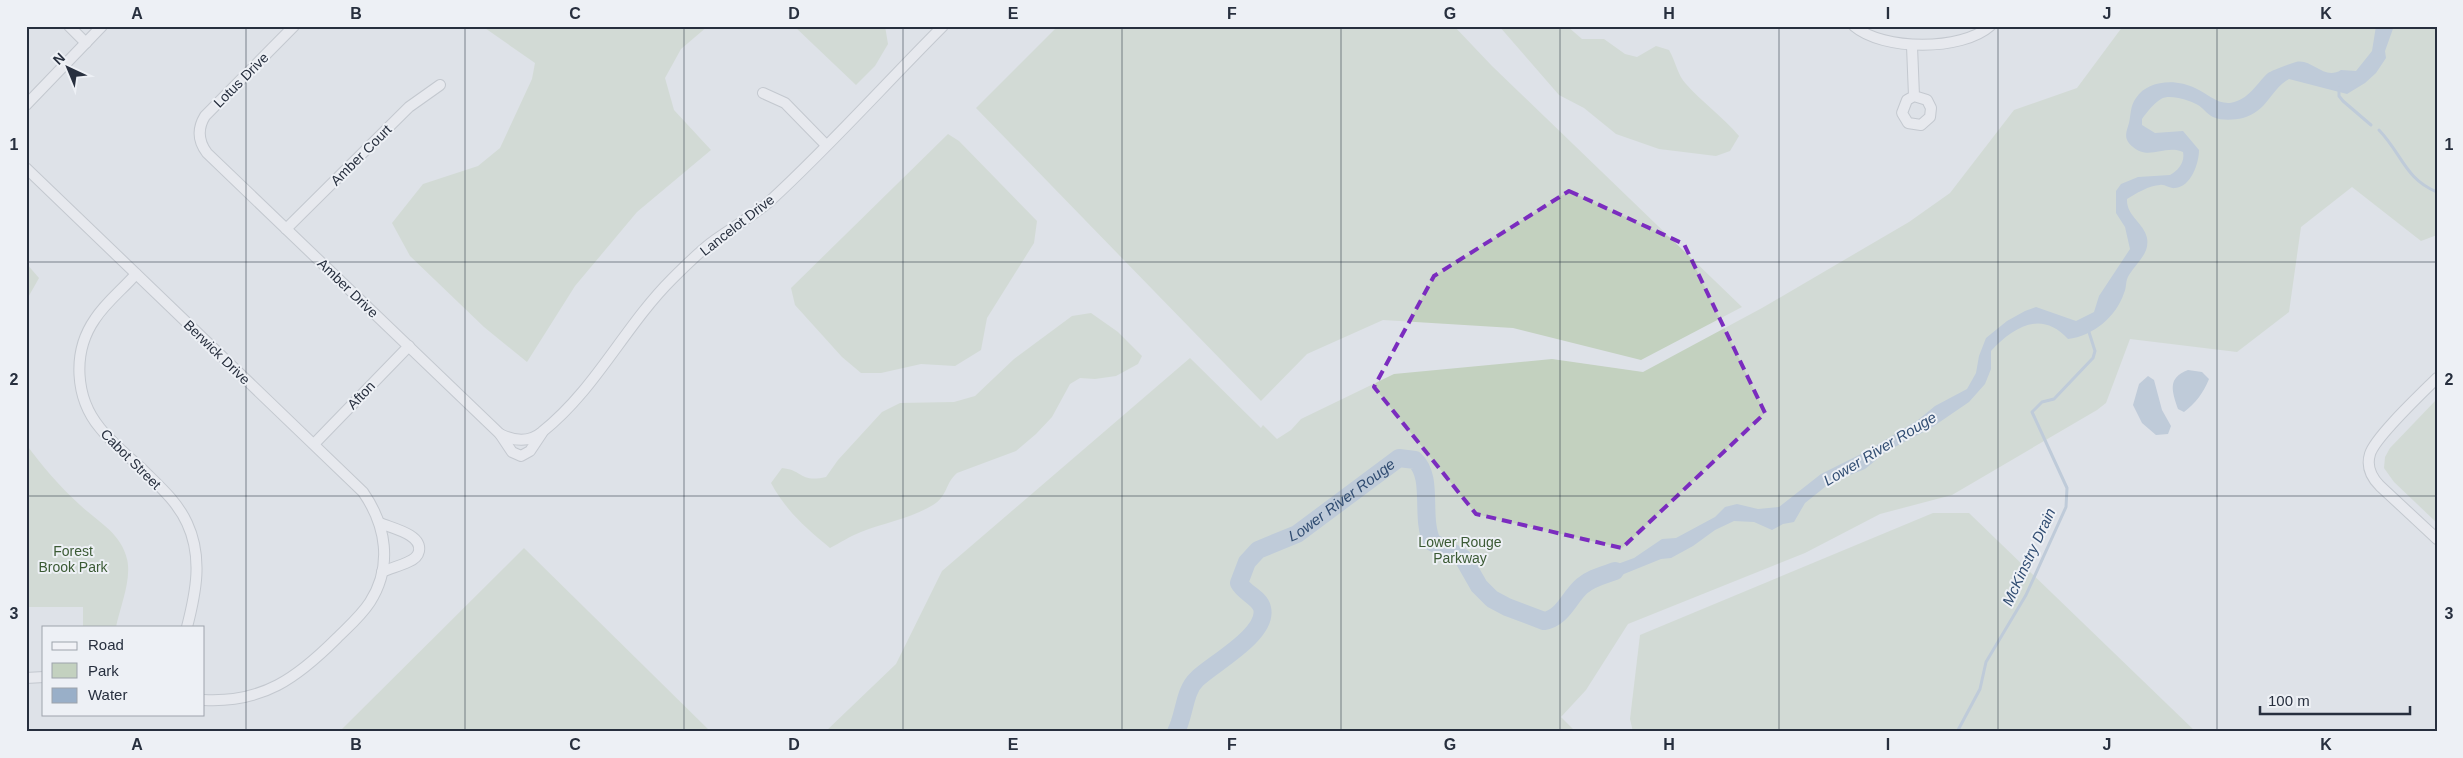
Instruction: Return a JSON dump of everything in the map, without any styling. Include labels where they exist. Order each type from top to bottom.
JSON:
[{"type":"street","points":[[69,26],[86,42]]},
{"type":"street","points":[[26,105],[102,26]]},
{"type":"street","name":"Lotus Drive","points":[[200,140],[200,126],[205,116],[294,26]]},
{"type":"street","name":"Lancelot Drive","points":[[521,456],[530,451],[542,433],[594,380],[639,317],[672,279],[711,244],[769,202],[943,26]]},
{"type":"street","points":[[1854,26],[1876,39],[1912,46],[1960,40],[1984,32],[1990,26]]},
{"type":"street","points":[[1912,46],[1914,96]]},
{"type":"street","name":"Amber Court","points":[[286,229],[409,107],[440,85]]},
{"type":"street","points":[[763,93],[785,103],[826,145]]},
{"type":"street","name":"Amber Drive","points":[[200,140],[206,153],[500,434],[512,452],[521,456]]},
{"type":"street","name":"Berwick Drive","points":[[26,168],[363,492],[380,524],[384,550],[382,572],[375,593],[364,610],[313,662],[296,675],[272,688],[249,696],[205,700]]},
{"type":"street","name":"Cabot Street","points":[[136,274],[100,312],[88,332],[80,360],[81,390],[88,408],[100,428],[169,495],[187,522],[196,555],[198,573],[187,626]]},
{"type":"street","name":"Afton","points":[[314,444],[409,346]]},
{"type":"street","points":[[2437,378],[2374,445],[2368,464],[2373,479],[2437,539]]},
{"type":"street","name":"Lancelot Drive","points":[[519,440],[531,439],[542,433]]},
{"type":"street","name":"Amber Drive","points":[[500,434],[519,440]]},
{"type":"street","points":[[380,524],[413,536],[419,544],[419,551],[416,557],[382,572]]},
{"type":"street","points":[[26,678],[42,677]]},
{"type":"highlighted area","points":[[1569,191],[1684,244],[1765,413],[1622,548],[1476,514],[1374,387],[1434,276]]},
{"type":"green space","points":[[482,26],[708,26],[681,49],[665,78],[674,110],[711,150],[637,212],[575,286],[527,362],[484,327],[410,256],[392,223],[423,184],[478,166],[500,148],[532,79],[535,63]]},
{"type":"green space","points":[[794,26],[885,26],[888,44],[875,66],[856,85]]},
{"type":"green space","points":[[1058,26],[1454,26],[1492,66],[1742,307],[1641,360],[1513,328],[1383,320],[1307,354],[1261,401],[976,108]]},
{"type":"green space","points":[[1499,26],[1567,26],[1582,39],[1604,39],[1625,54],[1637,57],[1656,46],[1669,50],[1686,84],[1739,136],[1730,151],[1716,156],[1659,149],[1616,134],[1584,108],[1559,95]]},
{"type":"green space","name":"Lower Rouge Parkway","points":[[2123,26],[2437,26],[2437,235],[2421,241],[2352,187],[2301,227],[2289,312],[2237,352],[2130,339],[2106,403],[1952,495],[1880,514],[1805,553],[1628,624],[1586,690],[1561,717],[1576,732],[825,732],[896,664],[942,571],[1190,358],[1261,428],[1263,425],[1277,439],[1291,430],[1301,419],[1394,374],[1552,359],[1643,372],[1762,308],[1909,222],[1950,193],[2014,110],[2077,88]]},
{"type":"green space","points":[[948,134],[959,141],[1037,221],[1034,243],[987,318],[981,350],[955,366],[921,364],[881,373],[861,373],[842,357],[795,305],[791,288]]},
{"type":"green space","points":[[26,263],[39,278],[26,301]]},
{"type":"green space","points":[[1091,313],[1118,332],[1142,356],[1138,364],[1116,376],[1095,379],[1080,378],[1070,384],[1052,417],[1036,434],[1016,451],[957,473],[950,481],[941,498],[925,510],[857,534],[830,548],[790,511],[771,483],[782,468],[789,469],[806,477],[826,477],[838,460],[882,412],[900,403],[954,402],[975,396],[1014,359],[1072,316]]},
{"type":"green space","points":[[2437,399],[2437,523],[2394,482],[2384,468],[2385,457],[2390,448]]},
{"type":"green space","name":"Forest Brook Park","points":[[26,444],[58,484],[120,542],[127,559],[128,575],[116,626],[83,626],[83,607],[26,607]]},
{"type":"green space","points":[[1933,513],[1969,513],[2196,732],[1633,732],[1630,719],[1640,635]]},
{"type":"green space","points":[[524,548],[711,732],[339,732]]},
{"type":"water","points":[[2376,26],[2394,26],[2385,51],[2386,58],[2376,73],[2365,83],[2347,94],[2289,79],[2277,89],[2264,105],[2251,115],[2243,118],[2228,120],[2217,118],[2211,116],[2198,105],[2174,97],[2161,99],[2150,108],[2142,119],[2142,125],[2155,133],[2183,131],[2199,150],[2198,161],[2190,179],[2181,187],[2173,188],[2156,185],[2127,199],[2129,210],[2147,238],[2146,249],[2142,258],[2128,277],[2125,291],[2115,310],[2095,329],[2086,334],[2068,339],[2058,330],[2038,323],[2028,325],[2009,334],[1991,351],[1991,369],[1985,384],[1969,402],[1931,428],[1887,451],[1865,469],[1830,483],[1805,503],[1794,522],[1783,524],[1772,530],[1754,522],[1734,521],[1715,530],[1693,546],[1671,558],[1661,559],[1619,576],[1594,579],[1604,569],[1634,558],[1662,539],[1676,538],[1715,517],[1725,507],[1737,504],[1758,509],[1779,507],[1821,474],[1869,450],[1918,420],[1935,406],[1967,389],[1976,373],[1979,356],[1986,338],[2007,321],[2025,311],[2036,307],[2076,321],[2094,312],[2099,296],[2130,249],[2125,227],[2116,213],[2116,191],[2121,184],[2138,177],[2170,175],[2179,168],[2183,159],[2183,152],[2176,150],[2151,153],[2139,151],[2127,139],[2126,133],[2134,101],[2148,87],[2164,82],[2180,83],[2195,88],[2216,100],[2230,103],[2242,99],[2270,72],[2296,62],[2307,63],[2329,73],[2341,70],[2356,71],[2372,51]]},
{"type":"water","points":[[2188,370],[2202,372],[2209,379],[2199,397],[2184,412],[2178,409],[2173,386],[2177,377]]},
{"type":"water","points":[[2148,376],[2154,380],[2162,410],[2171,426],[2168,434],[2156,435],[2142,423],[2133,405],[2139,384]]},
{"type":"waterway","points":[[2339,88],[2339,96],[2343,101],[2371,125]]},
{"type":"waterway","points":[[2379,130],[2411,173],[2426,187],[2437,192]]},
{"type":"waterway","name":"McKinstry Drain","points":[[1957,732],[1980,689],[1986,662],[2026,595],[2066,507],[2067,488],[2032,412],[2042,402],[2054,399],[2093,358],[2095,351],[2088,329]]},
{"type":"waterway","name":"Lower River Rouge","points":[[1176,732],[1187,696],[1193,684],[1204,673],[1238,648],[1257,628],[1262,618],[1260,604],[1239,583],[1247,562],[1258,550],[1297,534],[1399,458],[1415,460],[1421,468],[1426,487],[1427,521],[1432,542],[1463,558],[1479,586],[1492,599],[1507,607],[1544,621],[1551,619],[1561,612],[1577,591],[1586,583],[1615,571]]}]
